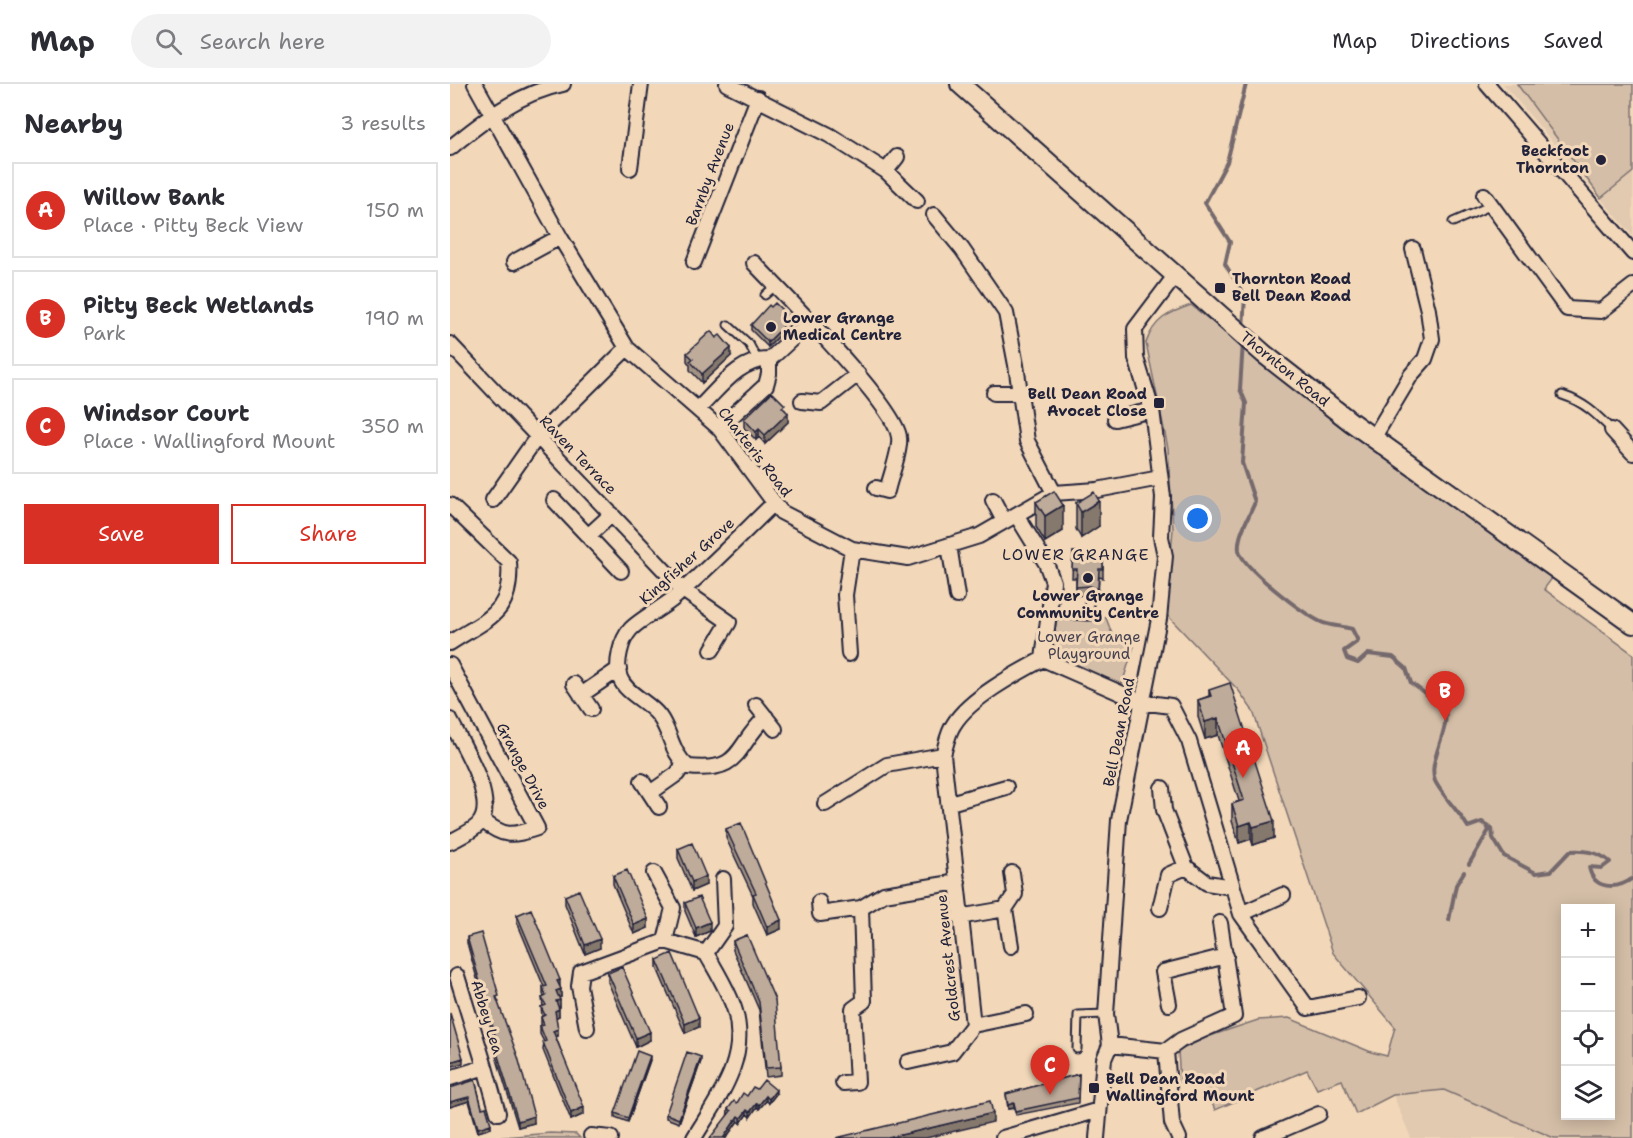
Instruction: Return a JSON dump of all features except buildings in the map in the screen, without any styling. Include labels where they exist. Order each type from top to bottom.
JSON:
[{"type":"main road","name":"Thornton Road","points":[[960,84],[1264,354],[1633,623]]},
{"type":"street","name":"Charteris Road","points":[[475,84],[490,115],[560,237],[627,348],[699,408],[719,428],[781,512],[852,549],[909,558],[979,536],[1054,493],[1097,490],[1160,478]]},
{"type":"street","points":[[450,148],[490,115],[543,88],[563,84]]},
{"type":"street","points":[[630,168],[641,84]]},
{"type":"street","points":[[727,84],[829,135],[886,171],[917,201]]},
{"type":"street","points":[[1487,84],[1633,253]]},
{"type":"street","name":"Barnby Avenue","points":[[694,262],[758,98]]},
{"type":"street","points":[[886,171],[897,157]]},
{"type":"street","points":[[1488,200],[1567,309],[1601,311],[1633,286]]},
{"type":"street","points":[[934,215],[962,249],[1006,313],[1026,441],[1054,493]]},
{"type":"street","points":[[514,262],[560,237]]},
{"type":"street","points":[[1374,436],[1411,375],[1425,359],[1432,339],[1428,310],[1413,249]]},
{"type":"street","points":[[754,262],[770,291],[809,323],[858,374],[892,418],[899,438],[887,491],[876,488]]},
{"type":"street","name":"Bell Dean Road","points":[[1097,1138],[1104,1059],[1110,1045],[1106,1014],[1119,820],[1159,619],[1164,567],[1160,478],[1152,410],[1136,358],[1135,329],[1175,276]]},
{"type":"street","points":[[699,408],[746,364],[763,360],[809,323]]},
{"type":"street","name":"Raven Terrace","points":[[450,344],[683,590],[729,622],[712,650]]},
{"type":"street","points":[[493,500],[537,437],[627,348]]},
{"type":"street","points":[[719,428],[766,385],[770,374],[763,360]]},
{"type":"street","points":[[802,401],[821,404],[858,374]]},
{"type":"street","points":[[994,393],[1019,393]]},
{"type":"street","points":[[1115,419],[1152,410]]},
{"type":"street","points":[[1612,430],[1633,453]]},
{"type":"street","points":[[554,500],[621,571]]},
{"type":"street","points":[[993,500],[1011,518],[1046,563],[1053,582],[1043,658]]},
{"type":"street","name":"Kingfisher Grove","points":[[619,669],[624,639],[631,627],[656,613],[683,590],[774,504]]},
{"type":"street","points":[[450,505],[509,562],[511,584],[501,610],[450,643]]},
{"type":"street","points":[[588,536],[612,514]]},
{"type":"street","points":[[949,545],[957,596]]},
{"type":"street","points":[[849,654],[845,595],[852,549]]},
{"type":"street","points":[[1043,658],[1141,702],[1172,706],[1190,741],[1241,914],[1308,1008],[1358,998]]},
{"type":"street","points":[[825,804],[887,765],[943,755],[954,724],[975,703],[1008,678],[1043,658]]},
{"type":"street","name":"Grange Drive","points":[[450,665],[537,828],[513,836],[494,830],[482,820]]},
{"type":"street","points":[[591,709],[577,690],[619,669],[620,678],[627,688],[658,714],[675,753],[684,764],[709,769],[729,762],[738,755],[753,729],[766,717]]},
{"type":"street","points":[[756,705],[775,729]]},
{"type":"street","points":[[450,720],[479,778],[486,802],[482,820],[478,826],[450,842]]},
{"type":"street","name":"Goldcrest Avenue","points":[[908,1062],[952,1052],[973,1025],[959,917],[950,803],[943,755]]},
{"type":"street","points":[[650,793],[677,774],[684,764]]},
{"type":"street","points":[[642,781],[659,807]]},
{"type":"street","points":[[950,803],[1006,787]]},
{"type":"street","points":[[1162,788],[1164,810],[1186,867],[1207,883],[1232,887]]},
{"type":"street","points":[[1160,908],[1168,875],[1186,867]]},
{"type":"street","points":[[654,873],[673,908],[665,941]]},
{"type":"street","points":[[959,917],[1005,909],[1016,894],[1012,873]]},
{"type":"street","points":[[706,953],[725,926],[723,879]]},
{"type":"street","points":[[819,902],[820,914],[861,908],[884,894],[957,882]]},
{"type":"street","points":[[1241,914],[1283,895]]},
{"type":"street","points":[[843,1083],[857,1082],[853,1009],[864,1001],[861,908]]},
{"type":"street","points":[[1005,909],[1011,946]]},
{"type":"street","points":[[1110,1045],[1166,1051],[1181,1040],[1234,1017],[1220,923]]},
{"type":"street","points":[[587,1028],[579,986],[582,972],[665,941],[706,953],[736,1012],[740,1044],[733,1073],[694,1138]]},
{"type":"street","points":[[1169,1004],[1163,972],[1226,956]]},
{"type":"street","name":"Abbey Lea","points":[[454,973],[498,1113]]},
{"type":"street","points":[[973,1025],[1026,1014]]},
{"type":"street","points":[[1166,1051],[1172,1123],[1179,1138]]},
{"type":"street","name":"Abbey Lea","points":[[450,1078],[485,1067]]},
{"type":"street","points":[[1003,1138],[1099,1110]]},
{"type":"street","points":[[1263,1138],[1319,1114]]},
{"type":"street","points":[[591,1136],[611,1138]]},
{"type":"lane","points":[[1453,222],[1488,200]]},
{"type":"lane","points":[[728,325],[763,360]]},
{"type":"lane","points":[[1562,395],[1578,400],[1591,409],[1612,430]]},
{"type":"lane","points":[[1050,614],[1089,616],[1089,600]]},
{"type":"lane","points":[[1077,1049],[1078,1015],[1106,1014]]},
{"type":"shaded area","name":"Beckfoot Thornton","points":[[1503,84],[1633,84],[1633,236]]},
{"type":"shaded area","points":[[1444,1090],[1554,1138],[1411,1138],[1393,1095]]},
{"type":"green space","name":"Beckfoot Thornton","points":[[1517,84],[1633,84],[1633,172],[1601,198]]},
{"type":"green space","points":[[1191,305],[1315,404],[1553,577],[1544,589],[1633,654],[1633,1138],[1554,1138],[1444,1090],[1393,1095],[1356,1114],[1342,1080],[1317,1089],[1307,1070],[1215,1110],[1204,1084],[1180,1082],[1178,1051],[1207,1037],[1258,1020],[1289,1018],[1371,1052],[1387,1056],[1395,1027],[1333,953],[1253,711],[1239,691],[1166,614],[1173,529],[1168,448],[1146,343],[1153,328],[1169,314]]},
{"type":"green space","name":"Lower Grange Playground","points":[[1094,617],[1106,618],[1114,639],[1134,646],[1122,684],[1110,684],[1055,657],[1051,650],[1057,618],[1093,621]]},
{"type":"green space","points":[[550,1133],[576,1134],[580,1138],[494,1138]]},
{"type":"waterway","points":[[1243,328],[1245,296],[1225,264],[1230,242],[1205,203],[1227,162],[1246,84]]},
{"type":"waterway","points":[[1243,342],[1240,389],[1246,403],[1242,463],[1255,502],[1240,538],[1239,550],[1243,558],[1275,590],[1313,617],[1324,623],[1352,629],[1358,641],[1344,651],[1347,659],[1358,663],[1368,654],[1393,657],[1406,668],[1411,683],[1445,708],[1446,717],[1433,773],[1438,786],[1468,827],[1482,822],[1492,829],[1493,838],[1504,856],[1536,873],[1551,871],[1570,851],[1581,851],[1592,852],[1610,862],[1602,868],[1589,867],[1591,875],[1600,884],[1620,885],[1633,878]]},
{"type":"waterway","points":[[1469,864],[1489,830],[1487,826]]},
{"type":"waterway","points":[[1449,920],[1456,885],[1464,872]]},
{"type":"place","name":"Beckfoot Thornton","points":[[1601,160]]},
{"type":"place","name":"Thornton Road Bell Dean Road","points":[[1220,288]]},
{"type":"place","name":"Lower Grange Medical Centre","points":[[771,327]]},
{"type":"place","name":"Bell Dean Road Avocet Close","points":[[1159,403]]},
{"type":"place","name":"Lower Grange Community Centre","points":[[1088,578]]},
{"type":"place","name":"Pitty Beck Wetlands","points":[[1445,721]]},
{"type":"place","name":"Willow Bank","points":[[1243,778]]},
{"type":"place","name":"Bell Dean Road Wallingford Mount","points":[[1094,1088]]},
{"type":"place","name":"Windsor Court","points":[[1050,1095]]},
{"type":"district","name":"LOWER GRANGE","points":[[1076,554]]}]
